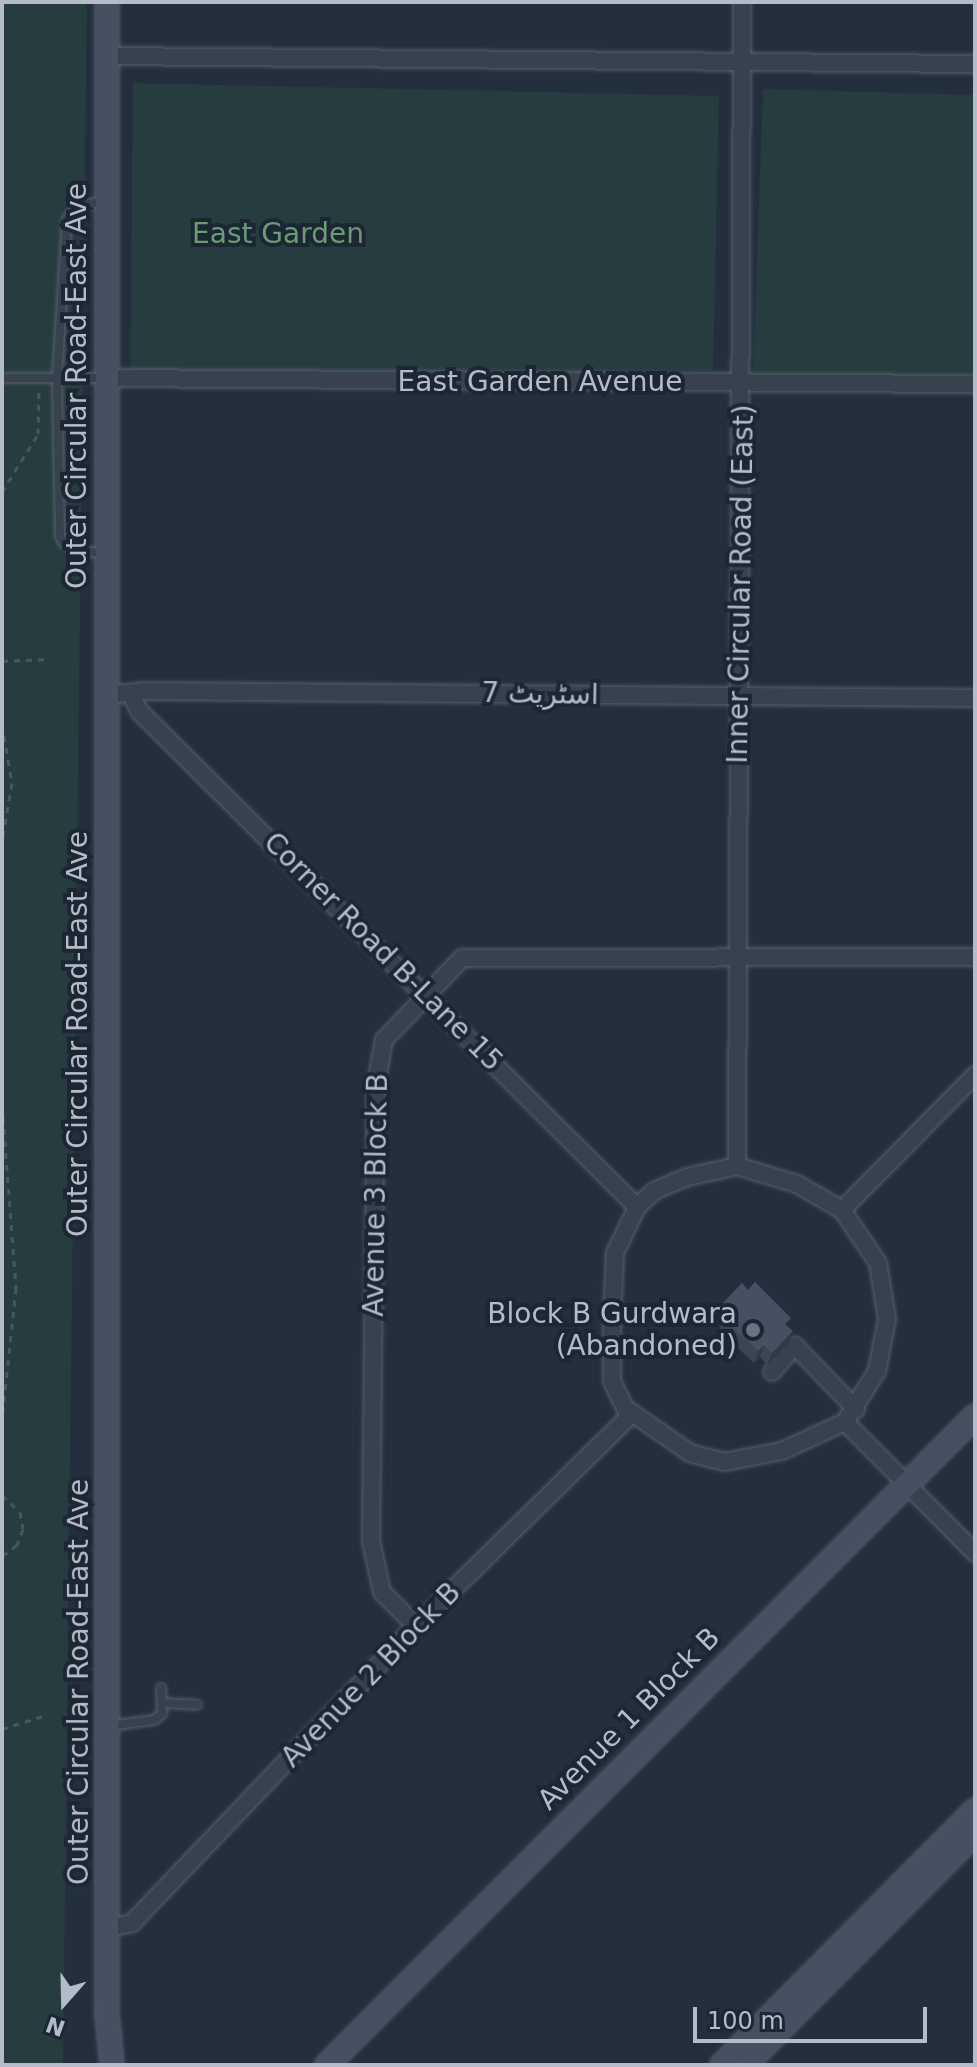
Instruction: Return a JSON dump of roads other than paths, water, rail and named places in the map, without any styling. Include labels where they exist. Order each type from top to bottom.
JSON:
[{"type":"street","name":"Outer Circular Road-East Ave","points":[[107,2],[108,1726],[112,2065]]},
{"type":"street","name":"Inner Circular Road (East)","points":[[737,1166],[743,383],[742,2]]},
{"type":"street","points":[[108,56],[975,64]]},
{"type":"street","name":"East Garden Avenue","points":[[105,378],[975,384]]},
{"type":"street","name":"اسٹریٹ 7","points":[[108,695],[132,696],[144,691],[975,698]]},
{"type":"street","name":"Corner Road B-Lane 15","points":[[132,696],[139,711],[637,1207]]},
{"type":"street","name":"Avenue 3 Block B","points":[[416,1626],[382,1592],[371,1541],[376,1117],[378,1056],[384,1040],[450,966],[481,956],[738,959],[975,957]]},
{"type":"street","points":[[842,1210],[975,1075]]},
{"type":"street","points":[[737,1166],[797,1184],[842,1210],[878,1263],[885,1291],[887,1319],[877,1371],[850,1415],[803,1445],[725,1462],[690,1453],[631,1415],[612,1381],[612,1324],[615,1253],[637,1207],[654,1191],[687,1177],[737,1166]]},
{"type":"street","points":[[772,1372],[795,1346],[906,1483],[975,1553]]},
{"type":"street","name":"Avenue 2 Block B","points":[[109,1928],[132,1923],[416,1626],[631,1415]]},
{"type":"street","name":"Avenue 1 Block B","points":[[327,2065],[975,1416]]},
{"type":"street","points":[[722,2065],[975,1810]]},
{"type":"street","points":[[745,2065],[975,1833]]},
{"type":"lane","points":[[106,201],[78,206],[67,219],[57,378],[60,536],[64,544],[86,552],[106,553]]},
{"type":"lane","points":[[2,378],[105,378]]},
{"type":"lane","points":[[108,1726],[154,1720],[162,1714],[161,1688]]},
{"type":"lane","points":[[162,1703],[197,1705]]},
{"type":"place","name":"Block B Gurdwara (Abandoned)","points":[[753,1330]]},
{"type":"park label","name":"East Garden","points":[[278,234]]}]
